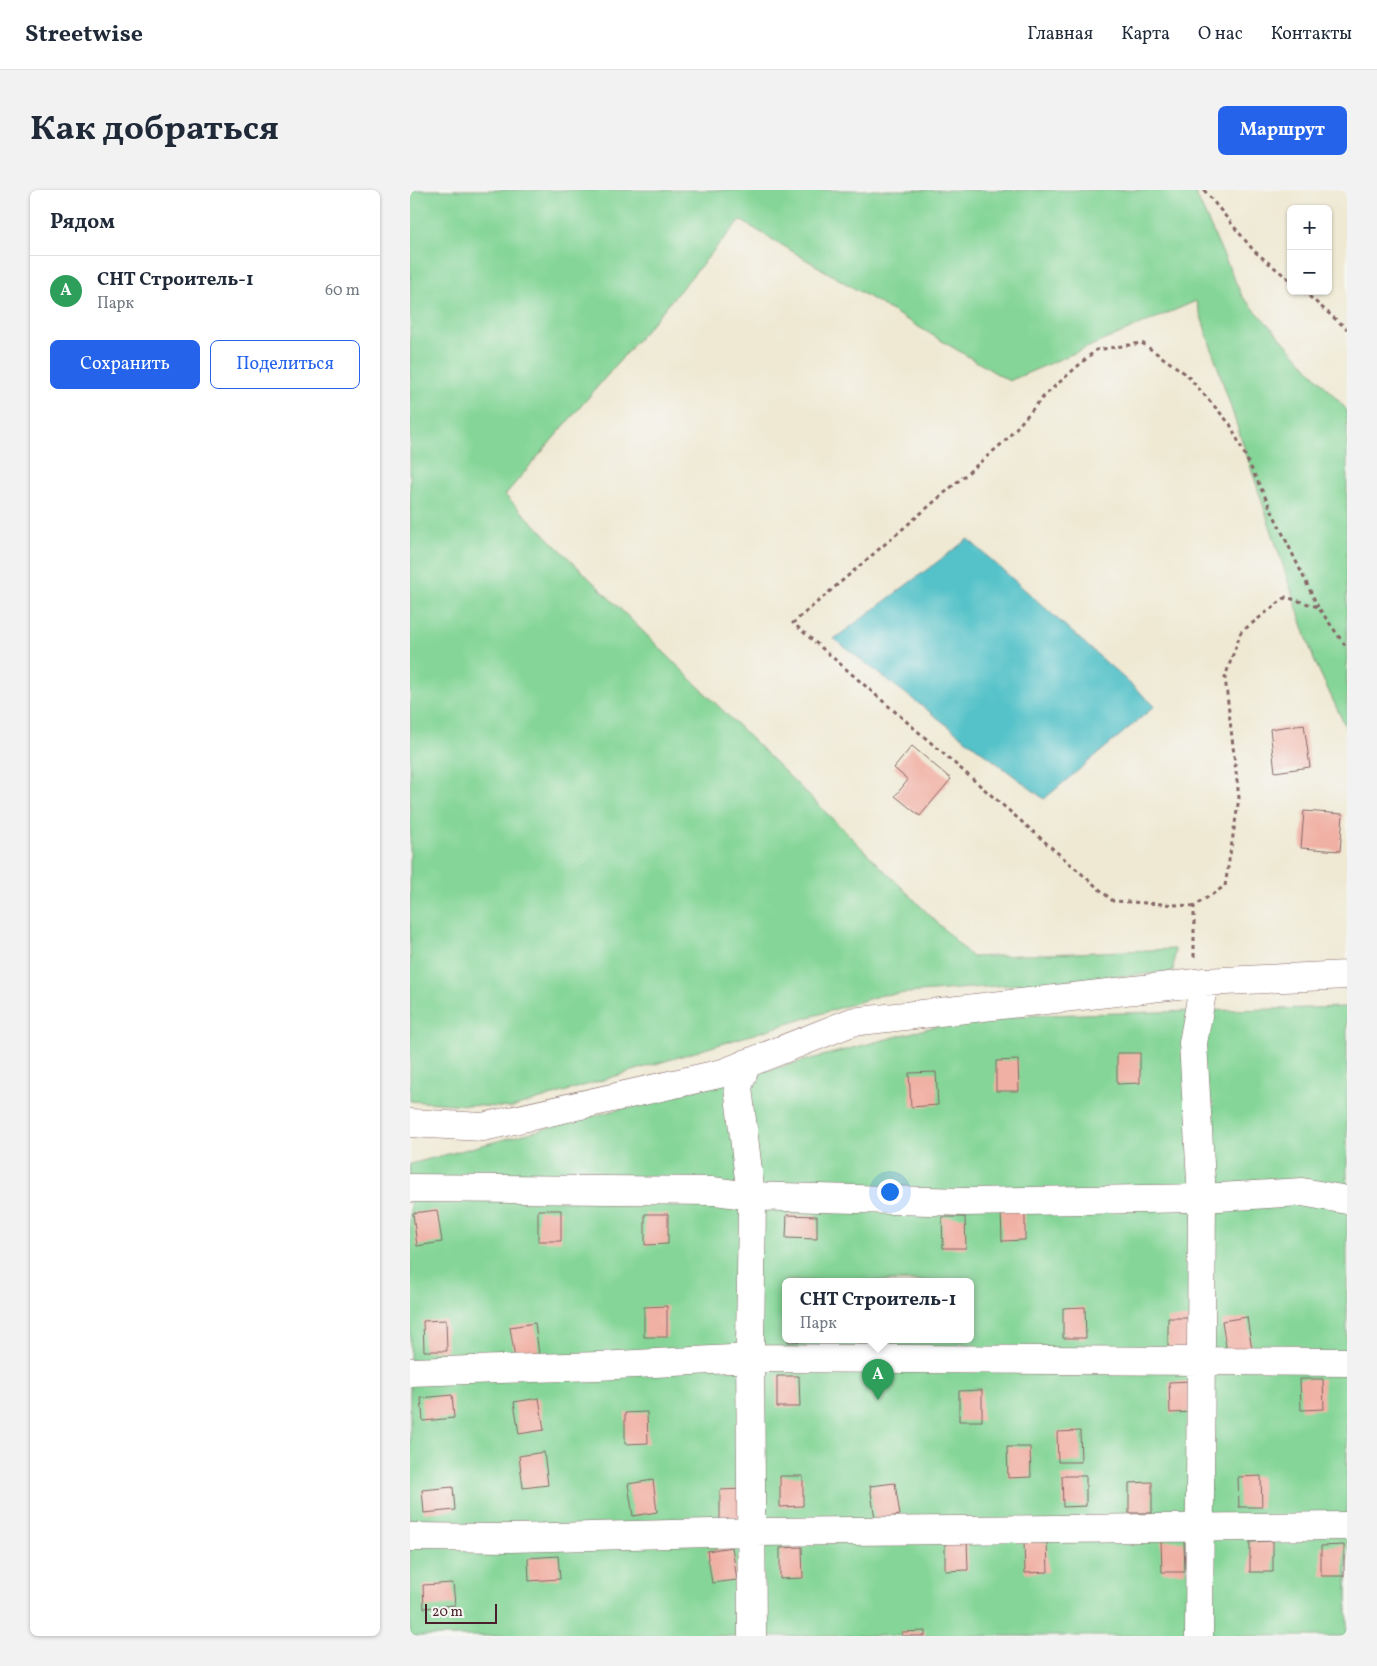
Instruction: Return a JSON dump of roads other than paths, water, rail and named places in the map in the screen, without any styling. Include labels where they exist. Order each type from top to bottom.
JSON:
[{"type":"street","points":[[410,1122],[483,1127],[723,1073],[852,1022],[1199,983],[1347,975]]},
{"type":"street","points":[[1199,983],[1193,1043],[1202,1198],[1199,1636]]},
{"type":"street","points":[[747,1063],[738,1088],[751,1196],[752,1636]]},
{"type":"street","points":[[410,1188],[714,1191],[751,1196],[965,1202],[1202,1198],[1302,1192],[1347,1200]]},
{"type":"street","points":[[410,1372],[598,1366],[750,1358],[1347,1362]]},
{"type":"street","points":[[410,1537],[512,1538],[752,1532],[1347,1526]]},
{"type":"water","points":[[968,539],[1155,706],[1044,799],[834,639]]},
{"type":"place","name":"СНТ Строитель-1","points":[[878,1400]]}]
